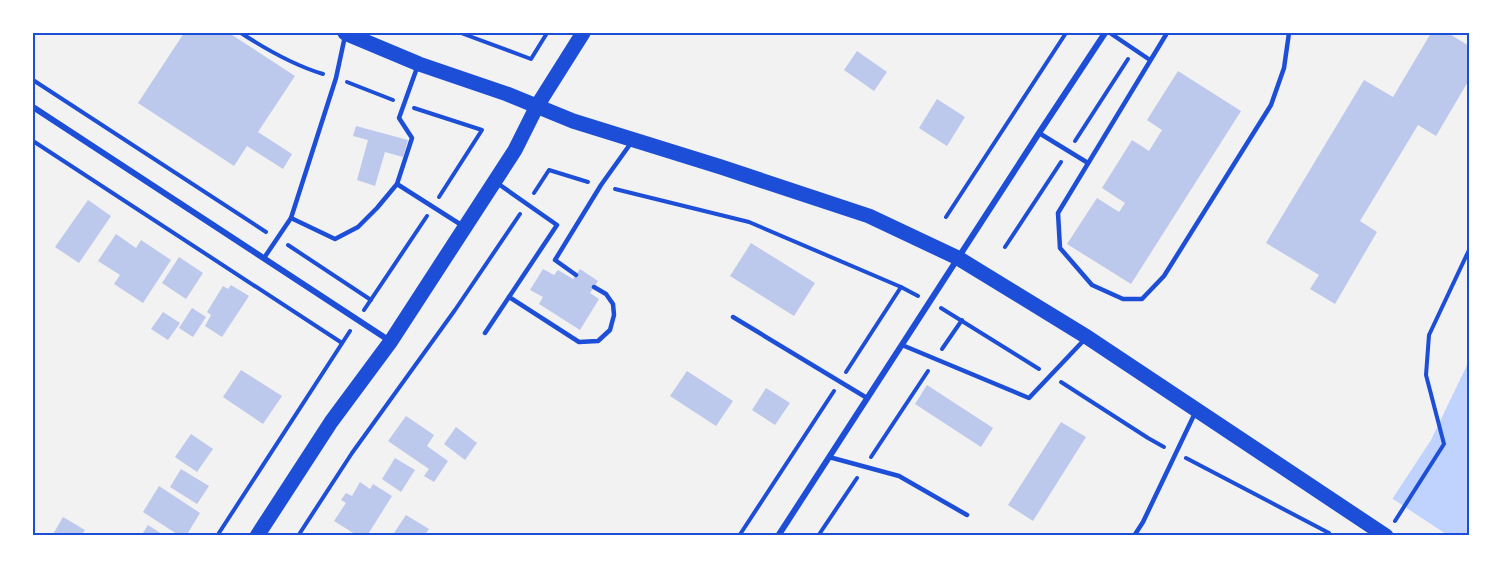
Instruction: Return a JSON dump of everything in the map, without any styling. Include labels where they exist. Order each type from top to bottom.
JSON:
[{"type":"main road","points":[[345,33],[419,64],[507,94],[573,121],[869,216],[958,258],[1087,338],[1346,509],[1388,532]]},
{"type":"main road","points":[[257,536],[331,422],[391,341],[495,181],[515,150],[537,106],[583,33]]},
{"type":"street","points":[[778,536],[1039,133],[1107,33]]},
{"type":"street","points":[[33,107],[391,341]]},
{"type":"lane","points":[[264,258],[291,218],[336,78],[345,33]]},
{"type":"lane","points":[[1107,33],[1150,60]]},
{"type":"lane","points":[[1167,33],[1058,213],[1060,248],[1092,285],[1124,299],[1143,299],[1164,276],[1271,105],[1284,68],[1289,33]]},
{"type":"lane","points":[[291,218],[335,239],[358,227],[397,184],[412,138],[399,118],[419,64]]},
{"type":"lane","points":[[1039,133],[1088,163]]},
{"type":"lane","points":[[576,275],[555,260],[600,185],[634,139]]},
{"type":"lane","points":[[485,333],[557,225],[495,181]]},
{"type":"lane","points":[[397,184],[465,227]]},
{"type":"lane","points":[[509,297],[579,342],[598,341],[610,330],[614,303],[606,294],[594,287]]},
{"type":"lane","points":[[733,317],[867,398]]},
{"type":"lane","points":[[902,345],[1029,398],[1087,338]]},
{"type":"lane","points":[[1134,536],[1143,522],[1196,410]]},
{"type":"lane","points":[[829,457],[899,476],[967,515]]},
{"type":"path","points":[[241,33],[303,68],[362,86],[418,110],[482,130]]},
{"type":"path","points":[[461,33],[531,59],[548,33]]},
{"type":"path","points":[[946,217],[1066,33]]},
{"type":"path","points":[[33,80],[371,300]]},
{"type":"path","points":[[33,141],[342,343]]},
{"type":"path","points":[[298,536],[352,453],[455,310],[549,170],[750,222],[901,287],[962,320],[1148,438],[1329,533]]},
{"type":"path","points":[[1388,532],[1444,444],[1426,375],[1429,335],[1469,250]]},
{"type":"path","points":[[739,536],[901,287]]},
{"type":"path","points":[[818,536],[962,320]]},
{"type":"water","points":[[1469,361],[1469,536],[1368,536],[1431,440]]},
{"type":"pier","points":[[1390,497],[1449,536],[1365,536]]},
{"type":"building","points":[[184,33],[229,33],[295,76],[258,132],[292,154],[283,169],[247,146],[234,166],[138,103]]},
{"type":"building","points":[[1431,33],[1448,33],[1469,46],[1469,80],[1436,136],[1418,125],[1360,221],[1377,232],[1335,304],[1310,289],[1319,275],[1266,243],[1364,80],[1393,97]]},
{"type":"building","points":[[857,51],[887,72],[874,91],[844,70]]},
{"type":"building","points":[[1178,71],[1241,111],[1131,284],[1067,244],[1097,198],[1119,212],[1125,203],[1102,188],[1132,140],[1149,151],[1162,130],[1147,120]]},
{"type":"building","points":[[937,99],[965,117],[947,146],[919,128]]},
{"type":"building","points":[[356,126],[408,140],[403,157],[385,152],[375,186],[357,180],[368,140],[353,136]]},
{"type":"building","points":[[88,200],[111,216],[79,263],[55,247]]},
{"type":"building","points":[[116,234],[136,248],[141,240],[171,260],[143,303],[114,284],[120,275],[98,261]]},
{"type":"building","points":[[751,243],[815,283],[794,316],[730,276]]},
{"type":"building","points":[[179,257],[203,273],[186,299],[162,283]]},
{"type":"building","points":[[543,269],[554,275],[558,270],[573,279],[580,269],[598,281],[590,293],[599,299],[580,330],[539,304],[543,297],[530,290]]},
{"type":"building","points":[[231,285],[249,296],[222,337],[205,326],[211,315],[207,312],[223,286],[228,289]]},
{"type":"building","points":[[192,308],[206,317],[193,337],[179,328]]},
{"type":"building","points":[[163,312],[180,323],[168,340],[151,329]]},
{"type":"building","points":[[241,370],[282,396],[263,424],[223,397]]},
{"type":"building","points":[[687,371],[733,401],[716,426],[670,396]]},
{"type":"building","points":[[927,385],[993,428],[981,447],[915,404]]},
{"type":"building","points":[[766,388],[790,403],[775,425],[752,410]]},
{"type":"building","points":[[406,416],[434,435],[427,446],[448,461],[434,482],[424,476],[429,469],[388,441]]},
{"type":"building","points":[[1061,422],[1086,437],[1033,521],[1008,505]]},
{"type":"building","points":[[456,427],[477,443],[465,460],[444,444]]},
{"type":"building","points":[[191,434],[213,449],[197,472],[175,457]]},
{"type":"building","points":[[395,458],[415,470],[401,492],[382,479]]},
{"type":"building","points":[[181,469],[209,486],[197,504],[170,487]]},
{"type":"building","points":[[360,482],[370,489],[373,484],[392,496],[367,536],[358,536],[334,521],[346,503],[341,500],[346,493],[352,496]]},
{"type":"building","points":[[159,486],[200,513],[186,536],[180,536],[143,512]]},
{"type":"building","points":[[406,515],[429,529],[424,536],[392,536]]},
{"type":"building","points":[[63,517],[85,530],[81,536],[52,536]]},
{"type":"building","points":[[148,525],[165,536],[141,536]]}]
